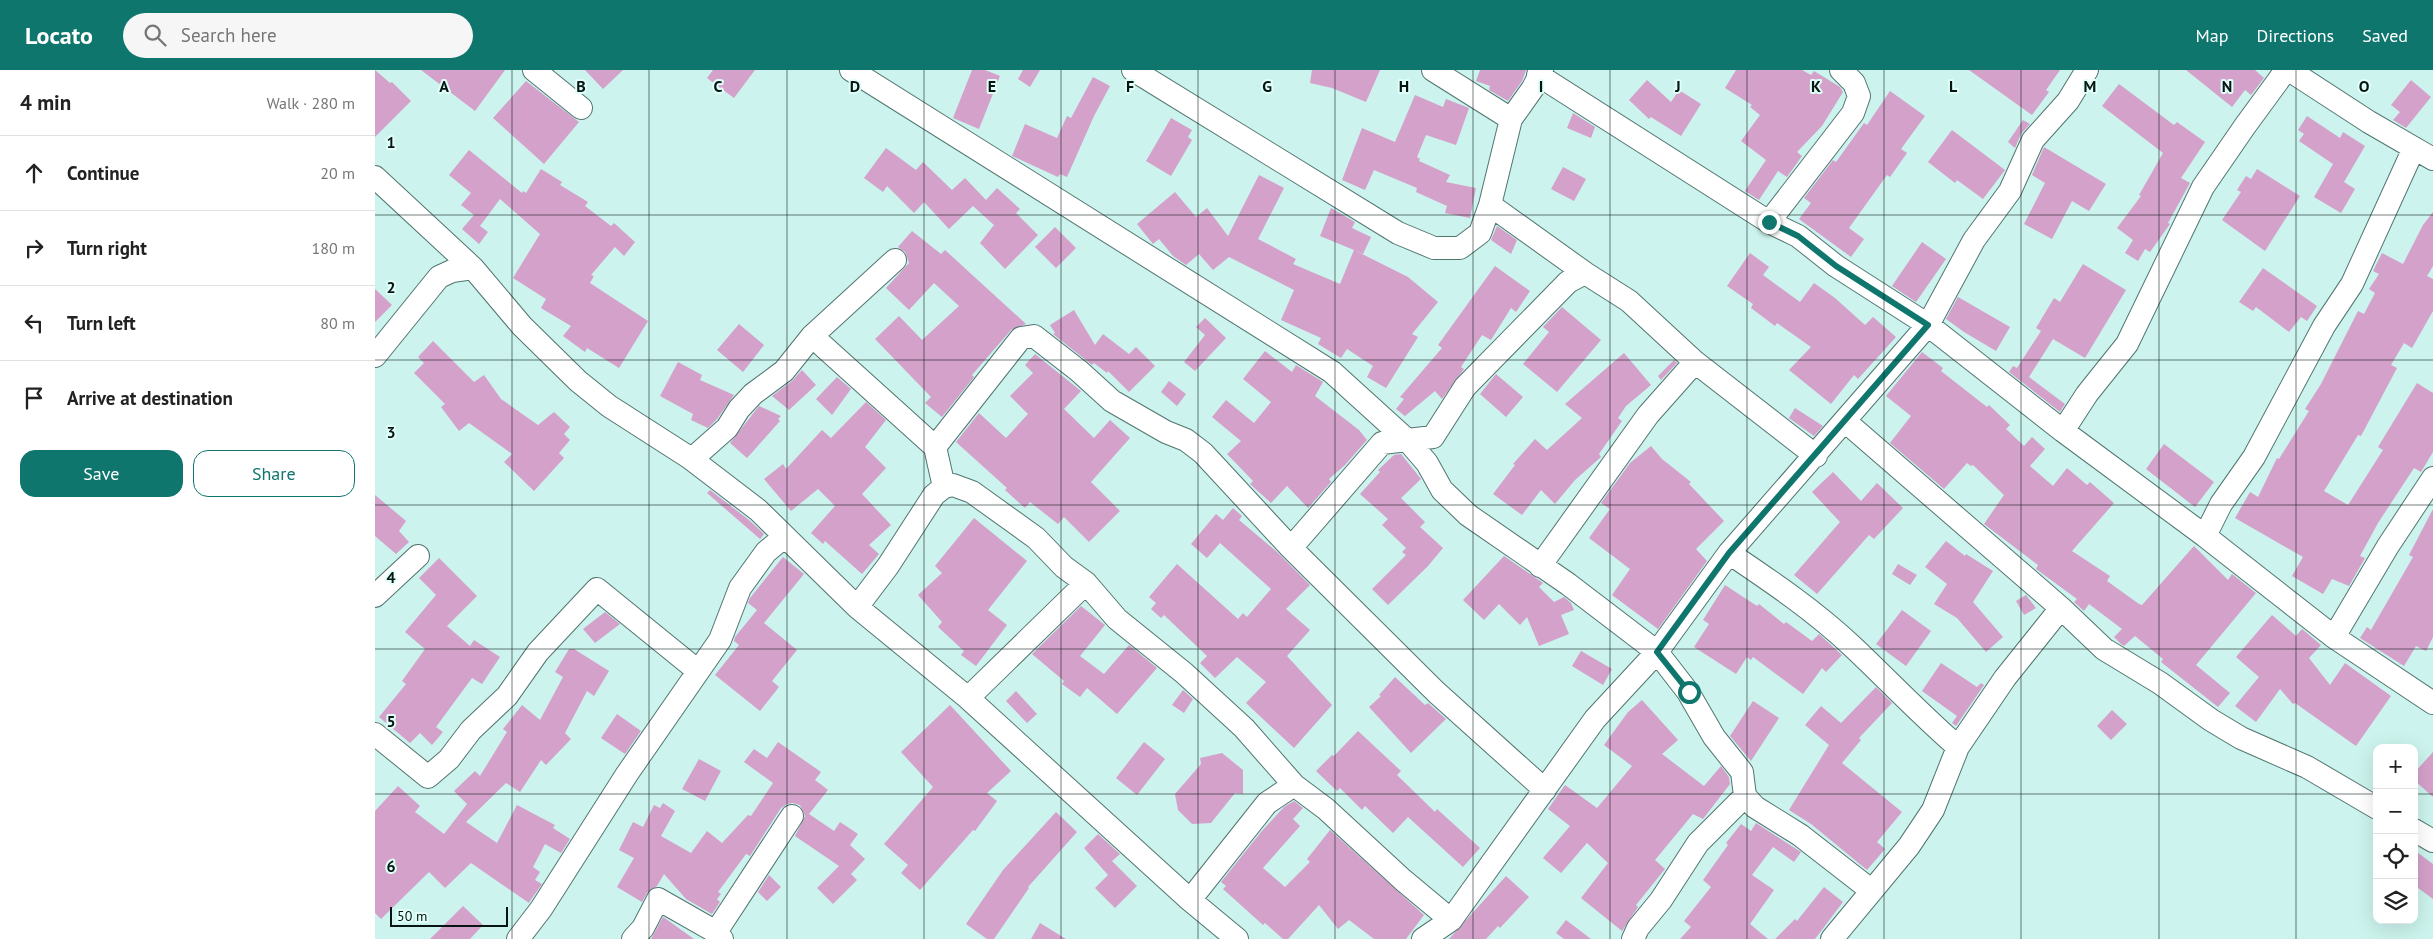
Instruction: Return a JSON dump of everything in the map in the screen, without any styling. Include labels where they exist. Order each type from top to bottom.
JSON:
[{"type":"street","points":[[534,70],[581,108]]},
{"type":"street","points":[[851,70],[1332,372],[1408,441],[1427,463],[1442,490],[1468,515],[1657,652],[1689,692],[1714,737],[1742,772],[1745,796],[1755,807],[1799,835],[1873,891]]},
{"type":"street","points":[[1133,70],[1390,228],[1434,248],[1460,248],[1480,234],[1511,119],[1533,88],[1540,73],[1769,222],[1798,236],[1836,266],[1928,325],[2063,432],[2205,536],[2334,637],[2433,703]]},
{"type":"street","points":[[1433,70],[1511,119]]},
{"type":"street","points":[[1769,222],[1786,198],[1808,174],[1835,134],[1853,113],[1859,96],[1854,82],[1841,70]]},
{"type":"street","points":[[1423,939],[1451,920],[1595,719],[1657,652],[1729,553],[1846,422],[1928,325],[1974,240],[2010,191],[2033,140],[2068,101],[2087,70]]},
{"type":"street","points":[[2063,432],[2087,394],[2127,344],[2203,187],[2245,126],[2288,70],[2369,122],[2424,154],[2352,284],[2319,335],[2254,457],[2221,504],[2205,536]]},
{"type":"street","points":[[375,177],[473,268],[522,326],[578,381],[609,406],[640,424],[692,459],[757,510],[857,607],[968,698],[1190,900],[1237,939]]},
{"type":"street","points":[[1489,205],[1585,273],[1629,301],[1695,362],[1816,456]]},
{"type":"street","points":[[692,459],[727,428],[739,409],[753,394],[784,371],[812,336],[895,260]]},
{"type":"street","points":[[375,356],[439,277],[452,271],[473,268]]},
{"type":"street","points":[[1291,548],[1382,443],[1433,437],[1465,387],[1568,282],[1585,273]]},
{"type":"street","points":[[812,336],[935,447],[944,486]]},
{"type":"street","points":[[935,447],[1021,338],[1034,336],[1079,371],[1113,401],[1165,432],[1186,440],[1203,453],[1291,548],[1436,692],[1545,790]]},
{"type":"street","points":[[1540,566],[1648,415],[1695,362]]},
{"type":"street","points":[[1846,422],[2061,608],[2104,649],[2160,683],[2211,720],[2241,738],[2307,767],[2373,806]]},
{"type":"street","points":[[2334,637],[2433,478]]},
{"type":"street","points":[[857,607],[888,566],[934,495],[944,486],[953,485],[972,492],[1036,538],[1064,567],[1086,584],[1117,619],[1184,673],[1244,728],[1294,785],[1327,809],[1403,880],[1451,920]]},
{"type":"street","points":[[518,939],[541,909],[627,774],[720,640],[740,588],[766,552],[784,537]]},
{"type":"street","points":[[1729,553],[1809,610],[1853,647],[1921,715],[1958,747]]},
{"type":"street","points":[[375,596],[418,556]]},
{"type":"street","points":[[968,698],[1086,584]]},
{"type":"street","points":[[375,734],[428,777],[449,759],[471,730],[507,696],[538,652],[597,590],[698,671]]},
{"type":"street","points":[[1832,939],[1909,846],[1933,810],[1958,747],[2005,678],[2061,608]]},
{"type":"street","points":[[1190,900],[1267,803],[1294,785]]},
{"type":"street","points":[[1633,939],[1638,928],[1661,900],[1698,843],[1745,796]]},
{"type":"street","points":[[633,939],[643,928],[658,899],[719,936],[793,816]]},
{"type":"street","points":[[2418,832],[2433,841]]},
{"type":"building","points":[[375,70],[390,83],[392,82],[411,101],[375,137]]},
{"type":"building","points":[[421,70],[505,70],[475,111]]},
{"type":"building","points":[[585,70],[623,70],[603,89]]},
{"type":"building","points":[[713,70],[755,70],[734,98],[707,78]]},
{"type":"building","points":[[972,70],[985,70],[1000,76],[979,129],[953,118]]},
{"type":"building","points":[[1023,70],[1040,70],[1030,87],[1018,79]]},
{"type":"building","points":[[1312,70],[1380,70],[1366,102],[1332,88],[1310,83]]},
{"type":"building","points":[[1480,70],[1526,70],[1522,81],[1508,101],[1489,90],[1490,86],[1476,81]]},
{"type":"building","points":[[1736,70],[1802,70],[1811,75],[1814,71],[1840,87],[1843,92],[1822,126],[1797,152],[1802,156],[1787,177],[1778,171],[1759,200],[1745,191],[1766,160],[1741,141],[1760,115],[1750,107],[1752,105],[1725,88]]},
{"type":"building","points":[[1969,70],[2060,70],[2046,90],[2049,92],[2032,115]]},
{"type":"building","points":[[2186,70],[2255,70],[2264,78],[2251,95],[2245,90],[2232,107]]},
{"type":"building","points":[[1093,77],[1110,86],[1094,116],[1067,177],[1060,174],[1058,177],[1012,156],[1025,124],[1057,138],[1067,116],[1071,118]]},
{"type":"building","points":[[1647,80],[1671,102],[1679,90],[1701,104],[1681,136],[1651,117],[1649,119],[1629,100]]},
{"type":"building","points":[[2411,80],[2431,97],[2406,128],[2393,120],[2400,112],[2391,105]]},
{"type":"building","points":[[526,81],[579,122],[544,164],[493,118]]},
{"type":"building","points":[[2119,84],[2174,125],[2177,122],[2205,142],[2181,178],[2190,183],[2168,223],[2170,224],[2150,252],[2145,249],[2138,261],[2125,253],[2133,240],[2117,228],[2141,196],[2139,195],[2163,153],[2102,106]]},
{"type":"building","points":[[1890,91],[1925,116],[1901,149],[1907,153],[1890,177],[1887,175],[1849,228],[1864,239],[1851,257],[1799,219],[1811,203],[1804,198],[1833,160],[1836,162],[1864,123],[1867,125]]},
{"type":"building","points":[[1415,95],[1443,107],[1446,99],[1469,108],[1456,145],[1426,135],[1417,157],[1420,159],[1419,161],[1450,175],[1446,182],[1476,188],[1470,218],[1445,213],[1447,206],[1416,192],[1417,188],[1374,170],[1365,190],[1342,180],[1362,128],[1395,142]]},
{"type":"building","points":[[1573,113],[1595,127],[1591,138],[1567,128]]},
{"type":"building","points":[[2307,116],[2340,138],[2343,132],[2365,146],[2344,182],[2355,189],[2341,213],[2314,197],[2333,164],[2299,141],[2304,134],[2298,130]]},
{"type":"building","points":[[1171,118],[1192,130],[1188,137],[1192,140],[1171,176],[1146,161]]},
{"type":"building","points":[[2023,120],[2030,124],[2021,134],[2015,148],[2008,142]]},
{"type":"building","points":[[1952,130],[2005,170],[1983,199],[1957,180],[1955,183],[1928,162]]},
{"type":"building","points":[[2044,147],[2106,184],[2089,211],[2072,201],[2052,239],[2024,224],[2045,183],[2032,175]]},
{"type":"building","points":[[886,148],[916,170],[923,162],[952,190],[965,178],[986,200],[997,188],[1020,209],[1016,213],[1038,235],[1005,269],[980,243],[994,225],[973,206],[949,229],[924,202],[914,213],[887,186],[883,192],[864,178]]},
{"type":"building","points":[[469,150],[522,193],[523,191],[526,193],[541,169],[562,182],[560,185],[588,202],[585,206],[611,226],[614,223],[635,242],[624,256],[615,247],[591,275],[594,276],[590,283],[648,321],[619,368],[587,348],[585,352],[563,336],[571,326],[541,308],[546,299],[513,278],[540,234],[500,199],[480,226],[488,232],[479,244],[462,229],[474,215],[461,205],[471,193],[449,175]]},
{"type":"building","points":[[1563,167],[1586,179],[1574,201],[1551,189]]},
{"type":"building","points":[[2257,169],[2300,196],[2265,251],[2222,220],[2241,192],[2237,190],[2246,176],[2251,179]]},
{"type":"building","points":[[1259,175],[1284,188],[1258,239],[1296,259],[1293,264],[1340,284],[1354,250],[1320,236],[1331,208],[1355,222],[1352,228],[1371,237],[1363,254],[1356,251],[1408,277],[1438,302],[1412,334],[1418,337],[1386,388],[1367,377],[1373,366],[1347,349],[1341,358],[1318,344],[1321,338],[1281,320],[1294,290],[1229,257],[1213,270],[1199,254],[1186,265],[1173,256],[1159,239],[1153,244],[1137,224],[1175,192],[1196,217],[1207,208],[1228,236]]},
{"type":"building","points":[[2433,212],[2433,266],[2427,276],[2433,279],[2433,311],[2412,348],[2404,343],[2391,365],[2397,368],[2361,436],[2358,435],[2324,491],[2348,505],[2383,450],[2378,447],[2417,383],[2433,393],[2433,452],[2421,472],[2414,468],[2378,523],[2360,556],[2365,558],[2349,586],[2332,579],[2323,594],[2292,576],[2303,557],[2235,518],[2250,492],[2258,497],[2277,458],[2279,459],[2309,411],[2305,409],[2321,384],[2358,311],[2364,314],[2375,293],[2369,289],[2379,274],[2373,271],[2382,253],[2403,264],[2423,225]]},
{"type":"building","points":[[1497,226],[1517,240],[1511,254],[1491,240]]},
{"type":"building","points":[[1055,227],[1076,248],[1056,268],[1035,247]]},
{"type":"building","points":[[912,231],[941,254],[945,250],[1026,324],[1011,330],[972,375],[974,377],[942,417],[925,403],[931,397],[875,339],[899,316],[922,340],[959,306],[934,283],[909,310],[886,288],[909,263],[905,252],[898,247]]},
{"type":"building","points":[[1922,242],[1946,259],[1916,302],[1892,286]]},
{"type":"building","points":[[1750,253],[1769,267],[1763,275],[1800,302],[1814,283],[1835,298],[1865,325],[1873,317],[1896,337],[1858,379],[1854,375],[1831,404],[1789,370],[1811,347],[1777,323],[1775,326],[1751,308],[1753,304],[1727,286]]},
{"type":"building","points":[[2083,264],[2126,290],[2085,358],[2053,339],[2029,377],[2065,404],[2060,412],[2009,372],[2013,366],[2017,368],[2041,331],[2036,328],[2054,298],[2060,302]]},
{"type":"building","points":[[1495,266],[1530,291],[1516,312],[1511,308],[1491,340],[1482,335],[1461,367],[1464,369],[1442,399],[1435,391],[1405,416],[1396,409],[1404,399],[1400,397],[1442,348],[1438,345]]},
{"type":"building","points":[[2263,268],[2317,306],[2307,321],[2301,317],[2289,332],[2256,307],[2253,311],[2239,302]]},
{"type":"building","points":[[375,289],[392,305],[375,322]]},
{"type":"building","points":[[1958,297],[2010,327],[1996,351],[1946,319]]},
{"type":"building","points":[[1562,307],[1601,340],[1557,392],[1523,364],[1549,332],[1543,327]]},
{"type":"building","points":[[1074,310],[1095,345],[1103,334],[1129,354],[1136,347],[1155,366],[1129,392],[1108,371],[1107,373],[1094,363],[1092,365],[1053,334],[1055,333],[1050,325]]},
{"type":"building","points":[[1205,318],[1226,338],[1195,371],[1184,362],[1205,335],[1196,327]]},
{"type":"building","points":[[739,324],[764,345],[743,372],[717,350]]},
{"type":"building","points":[[433,341],[474,382],[484,375],[501,399],[538,425],[554,412],[570,427],[564,434],[570,440],[559,453],[564,458],[534,491],[504,462],[512,454],[469,423],[459,431],[441,407],[445,404],[414,373],[424,363],[418,357]]},
{"type":"building","points":[[1265,351],[1292,372],[1296,365],[1323,382],[1315,396],[1359,430],[1367,440],[1345,465],[1329,479],[1331,482],[1308,508],[1287,486],[1271,503],[1250,484],[1253,481],[1227,454],[1241,441],[1212,417],[1226,400],[1254,423],[1271,402],[1243,379]]},
{"type":"building","points":[[1922,352],[1943,368],[1941,371],[1987,407],[1989,405],[2010,425],[2006,429],[2024,446],[2032,437],[2045,449],[2030,466],[2053,486],[2067,468],[2087,485],[2090,482],[2114,503],[2072,551],[2110,576],[2107,581],[2142,605],[2194,546],[2228,580],[2232,574],[2256,593],[2196,665],[2230,693],[2218,707],[2161,662],[2163,659],[2135,636],[2124,646],[2121,644],[2114,637],[2122,629],[2089,604],[2084,611],[2074,602],[2077,599],[2036,569],[2038,565],[1984,524],[2004,495],[1973,465],[1971,466],[1967,463],[1944,489],[1890,443],[1911,416],[1886,396]]},
{"type":"building","points":[[1624,353],[1651,385],[1626,406],[1618,418],[1622,421],[1599,454],[1601,457],[1575,480],[1555,504],[1541,490],[1522,515],[1493,494],[1515,465],[1513,464],[1535,439],[1547,450],[1582,418],[1565,404]]},
{"type":"building","points":[[1035,354],[1081,391],[1064,409],[1094,438],[1110,420],[1130,438],[1091,482],[1120,511],[1089,542],[1064,517],[1058,524],[1030,502],[1025,508],[1005,490],[1007,488],[956,442],[979,413],[1006,438],[1028,414],[1010,396],[1033,373],[1025,365]]},
{"type":"building","points":[[1674,360],[1677,363],[1661,380],[1658,376]]},
{"type":"building","points":[[678,362],[702,375],[700,380],[734,395],[708,428],[691,420],[693,414],[660,396]]},
{"type":"building","points":[[802,370],[816,385],[789,410],[772,396],[792,381]]},
{"type":"building","points":[[1496,374],[1523,397],[1506,417],[1480,394]]},
{"type":"building","points":[[837,377],[851,389],[832,415],[816,399]]},
{"type":"building","points":[[1169,381],[1186,394],[1177,406],[1161,392]]},
{"type":"building","points":[[866,402],[886,420],[865,447],[886,468],[862,494],[891,525],[869,545],[879,554],[862,574],[825,541],[823,544],[811,533],[835,506],[818,489],[791,511],[764,479],[783,464],[786,469],[822,430],[831,438]]},
{"type":"building","points":[[759,406],[781,416],[778,419],[780,421],[747,458],[730,443]]},
{"type":"building","points":[[1795,408],[1823,426],[1814,436],[1789,418]]},
{"type":"building","points":[[2164,444],[2214,482],[2195,507],[2146,469]]},
{"type":"building","points":[[1651,446],[1662,459],[1691,482],[1689,484],[1724,521],[1696,549],[1707,561],[1658,629],[1612,595],[1630,569],[1589,538],[1610,509],[1601,503],[1630,463]]},
{"type":"building","points":[[1401,454],[1421,479],[1401,498],[1425,522],[1420,527],[1443,548],[1428,566],[1388,605],[1372,589],[1406,555],[1402,552],[1406,548],[1382,525],[1388,519],[1360,494],[1380,472],[1378,470],[1394,455]]},
{"type":"building","points":[[1833,472],[1861,501],[1877,483],[1903,508],[1874,539],[1869,535],[1817,594],[1794,575],[1840,522],[1812,492]]},
{"type":"building","points":[[710,490],[764,534],[760,539],[707,493]]},
{"type":"building","points":[[375,495],[406,521],[399,531],[409,542],[396,554],[375,536]]},
{"type":"building","points":[[1233,508],[1242,516],[1239,520],[1276,551],[1310,585],[1286,609],[1310,630],[1287,656],[1332,705],[1294,748],[1246,703],[1266,682],[1237,657],[1215,678],[1200,663],[1207,656],[1164,615],[1161,618],[1151,609],[1156,603],[1149,597],[1177,564],[1238,619],[1243,613],[1247,617],[1271,589],[1220,543],[1207,558],[1191,544],[1216,514],[1223,520]]},
{"type":"building","points":[[2433,509],[2433,637],[2426,651],[2416,646],[2404,666],[2360,638],[2367,627],[2371,630],[2413,557],[2409,555]]},
{"type":"building","points":[[974,518],[1027,561],[988,610],[1007,625],[976,666],[961,655],[964,651],[938,627],[942,622],[918,595],[942,573],[935,566]]},
{"type":"building","points":[[1946,541],[1965,556],[1966,554],[1993,571],[1973,602],[2003,637],[1986,652],[1957,618],[1934,604],[1947,584],[1925,567]]},
{"type":"building","points":[[1504,556],[1543,583],[1539,587],[1554,602],[1564,597],[1571,603],[1574,610],[1561,615],[1569,634],[1539,646],[1527,617],[1520,625],[1499,604],[1484,620],[1463,600]]},
{"type":"building","points":[[783,557],[804,574],[764,623],[797,650],[772,681],[779,687],[760,711],[715,675],[739,645],[734,641],[735,637],[757,610],[748,603],[750,598]]},
{"type":"building","points":[[439,558],[477,596],[447,626],[470,646],[474,640],[500,657],[482,684],[472,678],[436,727],[443,732],[432,745],[420,733],[410,743],[379,717],[406,684],[402,681],[425,649],[405,632],[436,595],[419,578]]},
{"type":"building","points":[[1898,564],[1917,575],[1910,585],[1892,574]]},
{"type":"building","points":[[1725,585],[1757,606],[1759,604],[1784,624],[1786,622],[1812,641],[1819,634],[1842,655],[1826,672],[1822,668],[1803,694],[1753,657],[1751,660],[1747,657],[1736,674],[1694,647],[1709,624],[1703,620]]},
{"type":"building","points":[[2026,595],[2036,608],[2024,615],[2016,601]]},
{"type":"building","points":[[1081,606],[1105,625],[1080,656],[1104,674],[1129,645],[1157,668],[1117,714],[1087,688],[1080,697],[1062,684],[1064,681],[1032,654]]},
{"type":"building","points":[[1902,610],[1931,631],[1906,666],[1876,644]]},
{"type":"building","points":[[605,612],[620,624],[595,643],[583,629]]},
{"type":"building","points":[[2272,615],[2296,636],[2302,629],[2321,645],[2309,658],[2330,685],[2345,663],[2391,696],[2356,746],[2295,703],[2293,704],[2280,689],[2256,722],[2235,706],[2259,677],[2236,657]]},
{"type":"building","points":[[569,649],[574,649],[609,671],[594,696],[587,691],[565,733],[571,739],[546,765],[541,760],[520,792],[506,783],[466,822],[497,843],[517,805],[555,825],[553,828],[570,839],[561,853],[545,844],[533,867],[540,872],[535,880],[542,884],[529,903],[471,863],[445,888],[429,872],[381,919],[375,913],[375,811],[398,786],[420,806],[415,812],[444,834],[467,804],[454,791],[475,771],[480,776],[507,732],[503,729],[522,705],[540,720],[563,677],[555,672]]},
{"type":"building","points":[[1581,651],[1612,669],[1603,685],[1572,666]]},
{"type":"building","points":[[1941,663],[1977,687],[1981,683],[1984,685],[1956,726],[1952,723],[1957,716],[1922,691]]},
{"type":"building","points":[[1395,677],[1425,705],[1428,703],[1446,719],[1411,753],[1369,707],[1381,696],[1379,695]]},
{"type":"building","points":[[1876,687],[1892,703],[1859,738],[1861,740],[1842,763],[1902,812],[1877,842],[1885,849],[1867,870],[1811,824],[1789,810],[1829,745],[1805,725],[1821,706],[1841,723]]},
{"type":"building","points":[[1183,690],[1193,699],[1184,713],[1172,705]]},
{"type":"building","points":[[1016,691],[1037,714],[1027,723],[1006,701]]},
{"type":"building","points":[[1642,700],[1678,740],[1662,754],[1704,786],[1721,766],[1729,777],[1730,784],[1703,819],[1693,814],[1655,860],[1665,869],[1636,905],[1638,907],[1622,931],[1581,898],[1608,863],[1587,843],[1561,873],[1543,858],[1570,826],[1548,809],[1565,785],[1597,808],[1632,766],[1604,745],[1628,712]]},
{"type":"building","points":[[1753,701],[1779,718],[1751,761],[1730,736]]},
{"type":"building","points":[[950,705],[1011,771],[987,793],[997,801],[975,831],[973,830],[920,890],[901,873],[908,865],[884,844],[933,787],[901,752]]},
{"type":"building","points":[[2112,710],[2127,724],[2111,740],[2097,726]]},
{"type":"building","points":[[617,714],[641,731],[625,754],[601,738]]},
{"type":"building","points":[[1358,731],[1401,771],[1397,775],[1435,812],[1437,809],[1480,848],[1463,867],[1408,817],[1393,833],[1365,806],[1362,810],[1340,788],[1337,791],[1316,771],[1332,755],[1334,756]]},
{"type":"building","points":[[778,742],[821,772],[815,780],[828,790],[809,814],[834,831],[840,822],[858,834],[850,845],[865,859],[851,874],[857,880],[833,904],[817,888],[839,866],[795,836],[805,816],[800,805],[793,803],[781,808],[750,856],[746,854],[718,892],[721,894],[717,899],[720,902],[712,914],[686,899],[664,874],[657,886],[647,893],[642,902],[617,887],[634,858],[619,850],[633,822],[643,827],[654,805],[660,808],[663,803],[675,811],[661,836],[691,853],[707,831],[722,843],[748,815],[751,816],[773,783],[744,762],[754,749],[767,758]]},
{"type":"building","points":[[1144,742],[1165,759],[1137,795],[1116,778]]},
{"type":"building","points":[[2433,752],[2433,797],[2418,784],[2418,769]]},
{"type":"building","points":[[1222,753],[1243,770],[1243,794],[1235,793],[1211,823],[1192,824],[1178,810],[1175,794],[1201,764],[1200,758]]},
{"type":"building","points":[[699,759],[721,771],[705,801],[682,789]]},
{"type":"building","points":[[1294,801],[1303,808],[1293,819],[1300,826],[1263,868],[1285,887],[1310,862],[1307,859],[1330,830],[1424,915],[1406,939],[1374,939],[1349,920],[1338,929],[1319,905],[1288,939],[1283,939],[1265,923],[1263,925],[1223,889],[1226,886],[1221,882],[1261,832],[1284,807]]},
{"type":"building","points":[[1056,812],[1077,832],[1028,887],[994,939],[987,939],[966,924],[1003,870]]},
{"type":"building","points":[[1756,823],[1801,852],[1794,862],[1773,847],[1752,875],[1774,890],[1750,924],[1768,939],[1680,939],[1691,927],[1684,921],[1711,887],[1703,880],[1728,845],[1726,843],[1741,824],[1751,831]]},
{"type":"building","points":[[1098,834],[1120,854],[1112,861],[1137,886],[1115,908],[1095,888],[1108,875],[1084,848]]},
{"type":"building","points":[[2418,853],[2433,864],[2433,899],[2418,888]]},
{"type":"building","points":[[769,875],[781,887],[767,901],[758,892]]},
{"type":"building","points":[[1506,876],[1529,897],[1500,928],[1498,926],[1486,939],[1449,939]]},
{"type":"building","points":[[1824,887],[1843,902],[1815,939],[1775,939],[1795,919],[1797,921]]},
{"type":"building","points":[[463,906],[483,925],[470,939],[430,939]]},
{"type":"building","points":[[663,917],[666,919],[694,939],[651,939]]},
{"type":"building","points":[[1566,920],[1591,939],[1564,939],[1556,933]]},
{"type":"building","points":[[1040,923],[1066,939],[1031,939]]},
{"type":"route","points":[[1689,692],[1657,652],[1729,553],[1846,422],[1928,325],[1836,266],[1798,236],[1769,222]]}]
